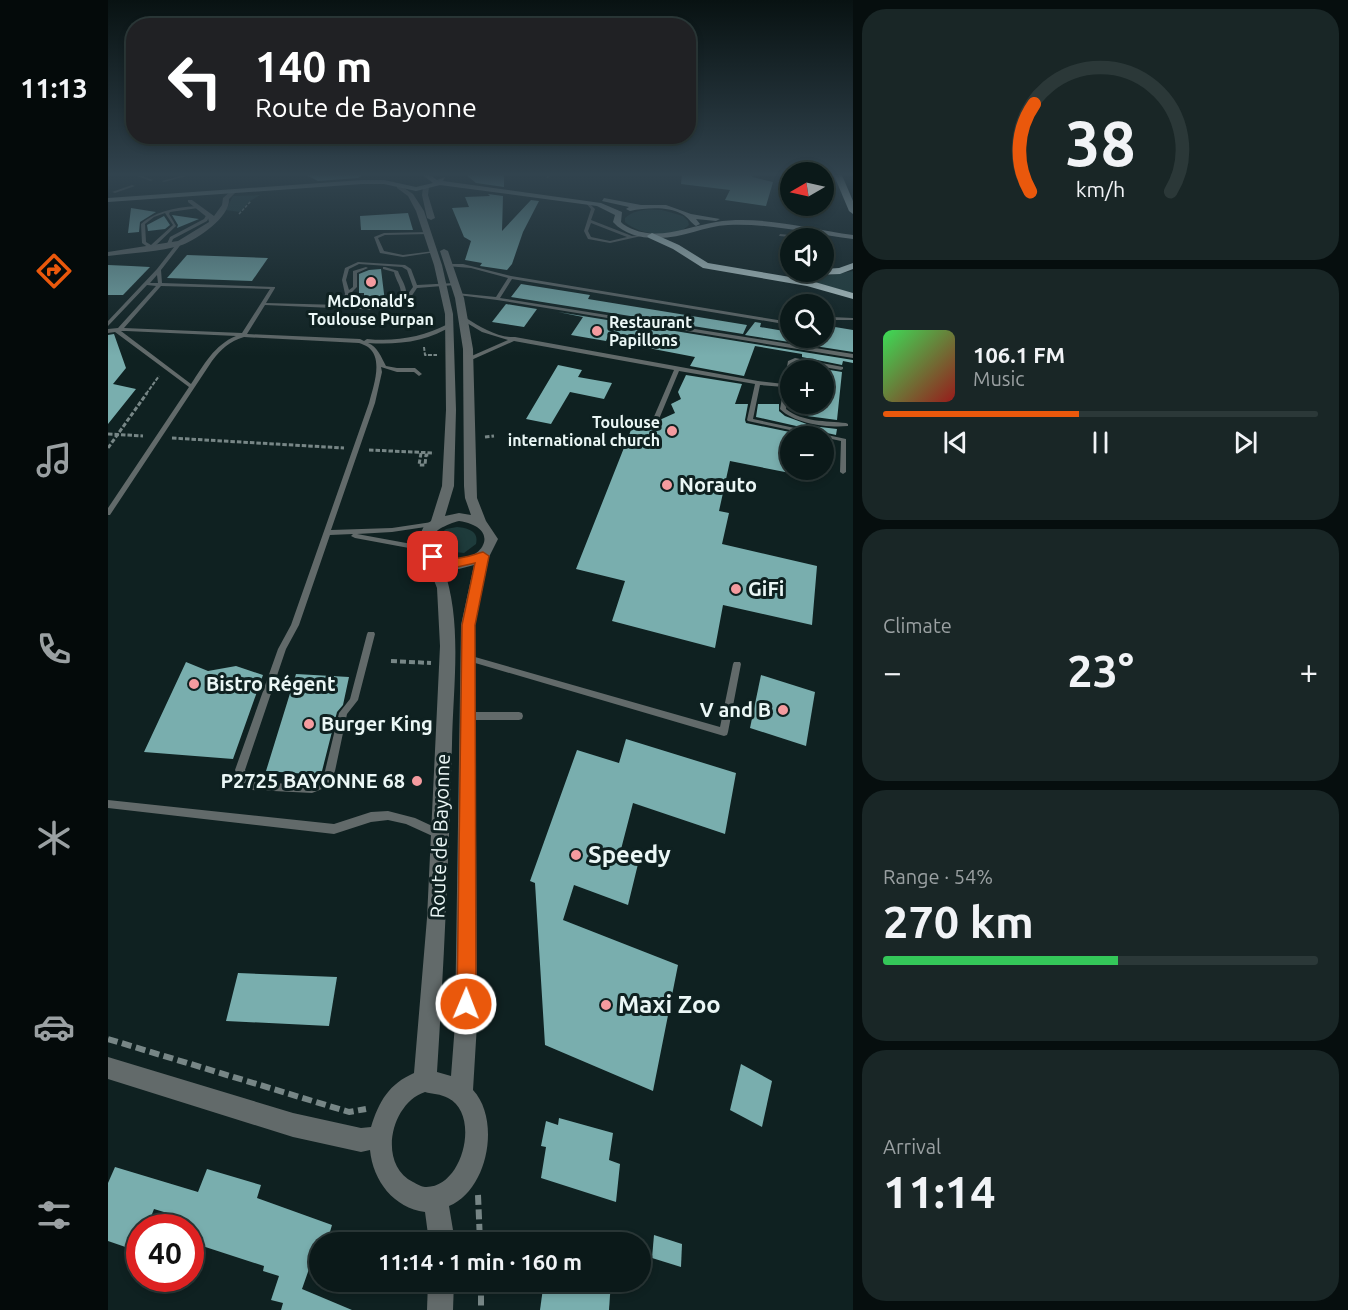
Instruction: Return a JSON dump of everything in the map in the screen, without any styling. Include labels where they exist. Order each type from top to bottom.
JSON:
[{"type":"highway","points":[[687,234],[682,240],[693,252],[719,264],[802,273],[840,271],[853,266]]},
{"type":"highway","points":[[648,235],[676,246],[706,266],[808,283],[853,297]]},
{"type":"main road","points":[[648,235],[657,234]]},
{"type":"main road","points":[[841,234],[853,236]]},
{"type":"street","points":[[108,254],[180,243],[195,234]]},
{"type":"street","name":"Route de Bayonne","points":[[425,1081],[436,947],[447,664],[444,588],[423,541],[425,532],[435,523],[448,486],[451,410],[450,325],[432,234]]},
{"type":"street","name":"Route de Bayonne","points":[[433,234],[457,289],[464,319],[469,359],[471,498],[480,522],[488,530],[492,539],[490,548],[483,556],[468,625],[466,1024],[461,1093]]},
{"type":"street","points":[[435,523],[459,517],[480,522]]},
{"type":"street","points":[[429,553],[453,564],[464,563],[483,556]]},
{"type":"street","points":[[108,1068],[293,1125],[361,1140],[381,1137]]},
{"type":"street","points":[[425,1081],[444,1083],[461,1093],[476,1119],[478,1136],[471,1169],[461,1183],[436,1198],[423,1199],[400,1188],[391,1178],[381,1152],[384,1121],[391,1106],[400,1094],[412,1085],[425,1081]]},
{"type":"street","points":[[436,1198],[441,1232]]},
{"type":"street","points":[[440,1310],[441,1292]]},
{"type":"lane","points":[[144,234],[144,243],[151,247],[165,234]]},
{"type":"lane","points":[[168,245],[171,238],[179,234]]},
{"type":"lane","points":[[384,234],[376,237],[382,252],[390,255],[434,252]]},
{"type":"lane","points":[[587,234],[589,238],[602,242],[621,237]]},
{"type":"lane","points":[[609,234],[615,237],[648,235]]},
{"type":"lane","points":[[614,234],[621,237]]},
{"type":"lane","points":[[108,324],[159,270],[180,243]]},
{"type":"lane","points":[[264,304],[367,308],[400,303],[408,298],[415,287],[410,269],[403,266],[358,263],[347,268],[344,280],[346,294],[344,304],[347,306]]},
{"type":"lane","points":[[448,265],[456,264],[482,272],[780,322]]},
{"type":"lane","points":[[346,294],[355,287],[356,270],[384,268],[396,271],[402,283],[404,295],[400,303]]},
{"type":"lane","points":[[117,331],[160,284],[159,270]]},
{"type":"lane","points":[[497,299],[511,277]]},
{"type":"lane","points":[[108,513],[222,344],[244,335],[273,288],[145,284]]},
{"type":"lane","points":[[415,287],[443,285],[497,299],[853,356]]},
{"type":"lane","points":[[834,318],[853,319]]},
{"type":"lane","points":[[464,319],[484,331],[515,339],[780,385]]},
{"type":"lane","points":[[108,331],[400,341],[432,335],[450,325]]},
{"type":"lane","points":[[117,331],[192,387]]},
{"type":"lane","points":[[469,359],[515,339]]},
{"type":"lane","points":[[360,341],[371,346],[388,369],[415,370],[419,374]]},
{"type":"lane","points":[[371,634],[354,700],[344,713],[330,771],[324,784],[312,789],[252,786],[244,780],[240,770],[244,756],[282,649],[295,625],[375,393],[379,372],[378,355]]},
{"type":"lane","points":[[834,367],[841,368]]},
{"type":"lane","points":[[656,419],[678,368]]},
{"type":"lane","points":[[758,383],[750,420],[844,440],[843,472]]},
{"type":"lane","points":[[787,414],[846,425]]},
{"type":"lane","points":[[327,533],[392,530],[435,523]]},
{"type":"lane","points":[[340,533],[429,553]]},
{"type":"lane","points":[[468,658],[724,732],[737,664]]},
{"type":"lane","points":[[468,716],[519,716]]},
{"type":"lane","points":[[108,804],[334,829],[373,816],[393,816],[415,822],[439,834]]},
{"type":"path","points":[[108,448],[160,376],[151,370]]},
{"type":"path","points":[[108,434],[118,434],[437,454],[426,455],[425,465],[419,465],[421,453]]},
{"type":"path","points":[[391,661],[447,664]]},
{"type":"path","points":[[108,1039],[349,1112],[391,1106]]},
{"type":"path","points":[[481,1292],[481,1310]]},
{"type":"shaded area","points":[[853,271],[853,293],[812,282],[834,282],[834,274]]},
{"type":"shaded area","points":[[457,527],[469,529],[476,536],[476,544],[464,553],[445,551],[438,544],[438,536],[446,529]]},
{"type":"building","points":[[463,234],[522,234],[512,264],[507,270],[480,266],[482,263],[465,260],[471,241]]},
{"type":"building","points":[[187,255],[268,258],[252,281],[167,278]]},
{"type":"building","points":[[108,265],[150,267],[123,295],[108,295]]},
{"type":"building","name":"McDonald's Toulouse Purpan","points":[[381,269],[385,302],[364,303],[364,293],[359,293],[359,274]]},
{"type":"building","points":[[521,284],[590,295],[588,299],[747,325],[743,334],[511,297]]},
{"type":"building","points":[[506,304],[537,309],[524,327],[492,322]]},
{"type":"building","points":[[558,312],[853,360],[853,363],[843,361],[842,365],[834,363],[834,360],[817,360],[802,357],[802,354],[755,346],[744,376],[690,366],[695,357],[643,347],[645,342],[608,336],[606,341],[571,335],[583,317]]},
{"type":"building","points":[[755,322],[761,323],[760,327],[780,330],[780,341],[745,335]]},
{"type":"building","points":[[834,327],[853,330],[853,352],[828,348],[834,348]]},
{"type":"building","points":[[114,334],[126,368],[113,384],[136,389],[108,424],[108,335]]},
{"type":"building","points":[[558,365],[582,370],[578,377],[612,383],[604,399],[570,392],[551,424],[526,419]]},
{"type":"building","points":[[834,371],[842,372],[837,420],[802,414],[834,414]]},
{"type":"building","points":[[686,375],[742,384],[735,404],[748,404],[746,423],[780,430],[780,471],[730,461],[719,511],[729,513],[722,544],[817,566],[812,625],[723,605],[715,648],[612,621],[625,581],[576,569],[633,425],[644,427],[675,413],[671,404],[681,399],[678,392]]},
{"type":"building","points":[[758,404],[779,404],[780,414],[812,426],[796,426],[756,417]]},
{"type":"building","points":[[186,662],[208,671],[236,666],[263,675],[233,759],[144,752]]},
{"type":"building","name":"Burger King","points":[[296,674],[349,677],[343,705],[337,712],[321,775],[266,771]]},
{"type":"building","name":"V and B","points":[[761,675],[815,692],[806,746],[750,728]]},
{"type":"building","points":[[626,739],[736,773],[725,834],[633,803],[619,857],[638,864],[628,905],[574,885],[563,920],[678,965],[653,1091],[545,1045],[535,883],[530,881],[577,750],[619,763]]},
{"type":"building","points":[[238,973],[337,977],[329,1026],[226,1021]]},
{"type":"building","points":[[741,1064],[772,1081],[762,1127],[730,1110]]},
{"type":"building","points":[[559,1118],[613,1133],[609,1160],[620,1164],[616,1202],[541,1178],[546,1147],[541,1146],[546,1121],[558,1125]]},
{"type":"building","points":[[115,1167],[198,1192],[207,1169],[261,1185],[257,1198],[332,1225],[330,1232],[309,1232],[309,1269],[302,1289],[352,1310],[281,1310],[283,1303],[271,1300],[279,1276],[263,1271],[264,1266],[204,1247],[204,1214],[170,1214],[154,1209],[152,1214],[126,1214],[126,1247],[108,1241],[108,1183]]},
{"type":"building","points":[[654,1235],[682,1244],[681,1267],[652,1258]]},
{"type":"building","points":[[542,1292],[610,1292],[609,1310],[540,1310]]},
{"type":"place","name":"McDonald's Toulouse Purpan","points":[[371,282]]},
{"type":"place","name":"Restaurant Papillons","points":[[597,331]]},
{"type":"place","name":"Toulouse international church","points":[[672,431]]},
{"type":"place","name":"Norauto","points":[[667,485]]},
{"type":"place","name":"GiFi","points":[[736,589]]},
{"type":"place","name":"Bistro Régent","points":[[194,684]]},
{"type":"place","name":"V and B","points":[[783,710]]},
{"type":"place","name":"Burger King","points":[[309,724]]},
{"type":"place","name":"P2725 BAYONNE 68","points":[[417,781]]},
{"type":"place","name":"Speedy","points":[[576,855]]},
{"type":"place","name":"Maxi Zoo","points":[[606,1005]]},
{"type":"route","points":[[433,557],[453,564],[464,563],[483,556],[468,625],[466,1004]]}]
